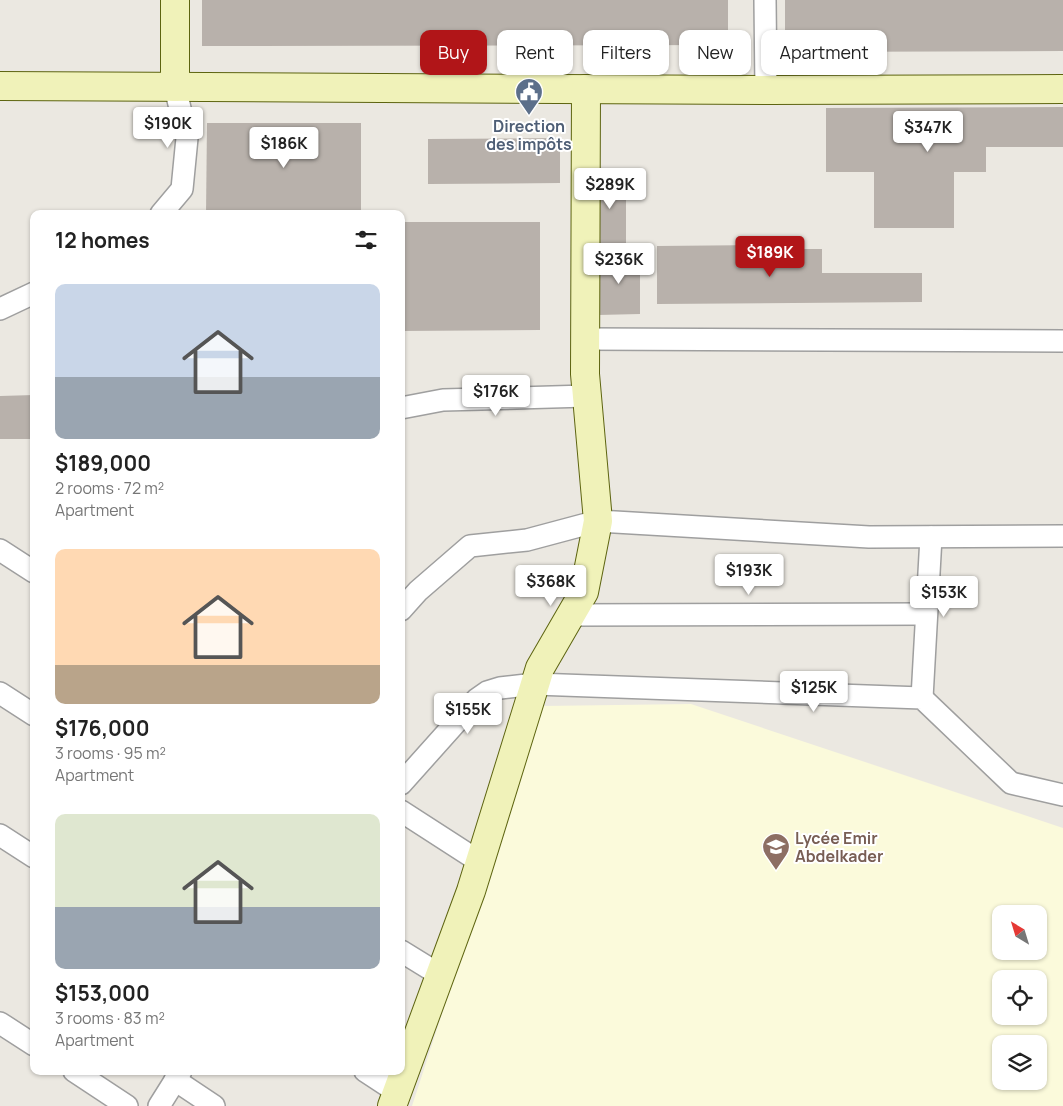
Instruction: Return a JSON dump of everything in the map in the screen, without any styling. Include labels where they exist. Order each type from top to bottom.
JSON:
[{"type":"street","points":[[164,210],[182,189],[187,138],[175,87],[175,0]]},
{"type":"street","points":[[766,0],[766,90]]},
{"type":"street","points":[[0,86],[766,90],[1063,89]]},
{"type":"street","points":[[405,1069],[471,891],[540,668],[584,592],[598,522],[585,374],[586,89]]},
{"type":"street","points":[[0,309],[30,295]]},
{"type":"street","points":[[585,340],[1063,341]]},
{"type":"street","points":[[405,407],[443,400],[587,396]]},
{"type":"street","points":[[405,605],[418,590],[470,546],[527,540],[598,522],[869,537],[1063,536]]},
{"type":"street","points":[[922,698],[931,537]]},
{"type":"street","points":[[0,550],[30,569]]},
{"type":"street","points":[[571,615],[926,614]]},
{"type":"street","points":[[405,780],[477,699],[488,692],[500,688],[535,684],[922,698],[1011,783],[1063,796]]},
{"type":"street","points":[[0,693],[30,712]]},
{"type":"street","points":[[405,814],[480,862]]},
{"type":"street","points":[[0,835],[30,854]]},
{"type":"street","points":[[405,953],[440,975]]},
{"type":"street","points":[[0,1023],[30,1042]]},
{"type":"street","points":[[80,1075],[127,1106]]},
{"type":"street","points":[[159,1106],[178,1075],[214,1106]]},
{"type":"street","points":[[369,1075],[394,1099],[403,1075]]},
{"type":"shaded area","name":"Lycée Emir Abdelkader","points":[[691,704],[1063,828],[1063,1106],[412,1106],[542,706]]},
{"type":"building","points":[[202,0],[728,0],[728,30],[679,30],[679,45],[669,45],[669,30],[583,30],[583,45],[573,45],[573,30],[497,30],[497,45],[487,45],[487,30],[420,30],[420,46],[202,46]]},
{"type":"building","points":[[785,0],[1063,0],[1063,51],[887,52],[887,30],[785,30]]},
{"type":"building","points":[[1063,107],[1063,147],[986,147],[986,172],[954,172],[954,228],[874,228],[874,172],[826,172],[826,108]]},
{"type":"building","points":[[207,123],[361,123],[361,210],[206,210]]},
{"type":"building","points":[[560,138],[560,183],[428,184],[428,139]]},
{"type":"building","points":[[593,174],[626,174],[626,246],[593,246]]},
{"type":"building","points":[[405,222],[540,222],[540,330],[405,331]]},
{"type":"building","points":[[762,245],[762,249],[822,249],[822,273],[922,273],[922,302],[657,304],[657,246]]},
{"type":"building","points":[[598,255],[640,255],[640,314],[598,315]]},
{"type":"building","points":[[30,395],[30,439],[0,439],[0,396]]},
{"type":"place","name":"Direction des impôts","points":[[529,116]]},
{"type":"place","name":"Lycée Emir Abdelkader","points":[[776,871]]}]
